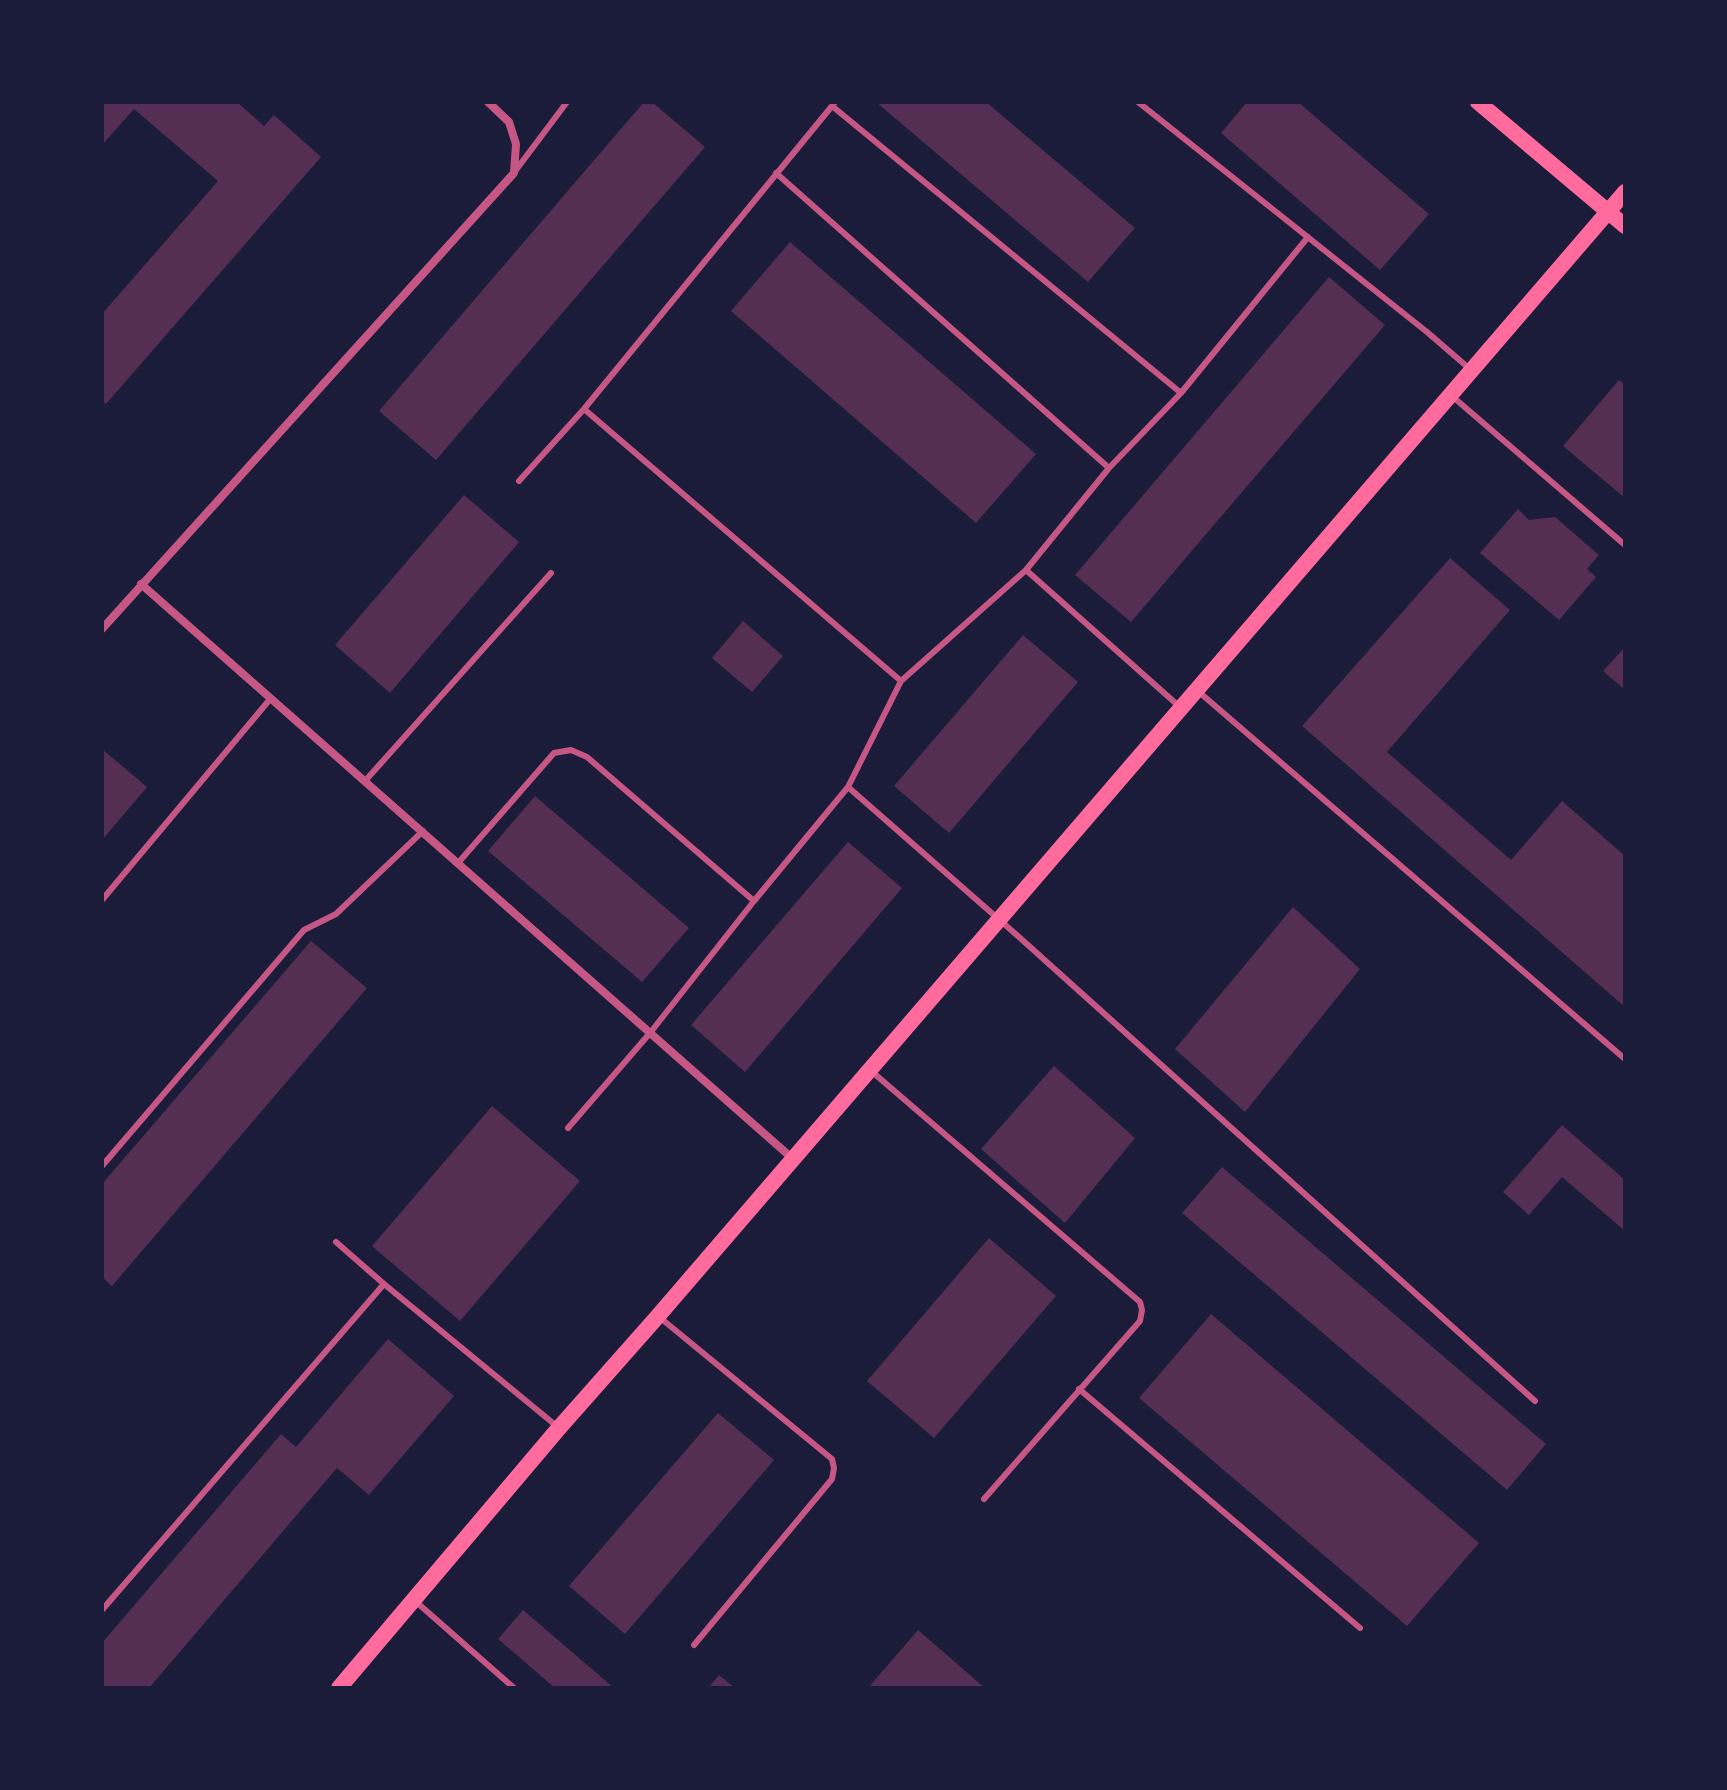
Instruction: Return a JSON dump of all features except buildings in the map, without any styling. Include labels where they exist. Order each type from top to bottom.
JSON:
[{"type":"main road","points":[[1478,102],[1625,226]]},
{"type":"main road","points":[[339,1688],[559,1428],[1625,192]]},
{"type":"street","points":[[102,629],[514,173],[516,144],[509,122],[488,102]]},
{"type":"street","points":[[141,584],[793,1159]]},
{"type":"lane","points":[[514,173],[567,102]]},
{"type":"lane","points":[[1138,102],[1471,370]]},
{"type":"lane","points":[[519,481],[584,409],[834,104],[1181,393]]},
{"type":"lane","points":[[776,173],[1109,468]]},
{"type":"lane","points":[[568,1128],[650,1033],[848,787],[901,681],[1026,570],[1109,468],[1181,393],[1308,237]]},
{"type":"lane","points":[[1450,395],[1625,545]]},
{"type":"lane","points":[[584,409],[901,681]]},
{"type":"lane","points":[[1026,570],[1181,708]]},
{"type":"lane","points":[[365,781],[551,573]]},
{"type":"lane","points":[[1196,690],[1625,1059]]},
{"type":"lane","points":[[102,900],[271,698]]},
{"type":"lane","points":[[458,863],[554,753],[571,750],[587,757],[754,901]]},
{"type":"lane","points":[[848,787],[1535,1401]]},
{"type":"lane","points":[[102,1166],[304,930],[336,914],[423,831]]},
{"type":"lane","points":[[870,1070],[1140,1302],[1140,1321],[984,1499]]},
{"type":"lane","points":[[336,1242],[559,1428]]},
{"type":"lane","points":[[102,1610],[384,1284]]},
{"type":"lane","points":[[658,1316],[832,1459],[834,1468],[832,1479],[694,1645]]},
{"type":"lane","points":[[1079,1389],[1360,1628]]},
{"type":"lane","points":[[414,1600],[514,1688]]}]
